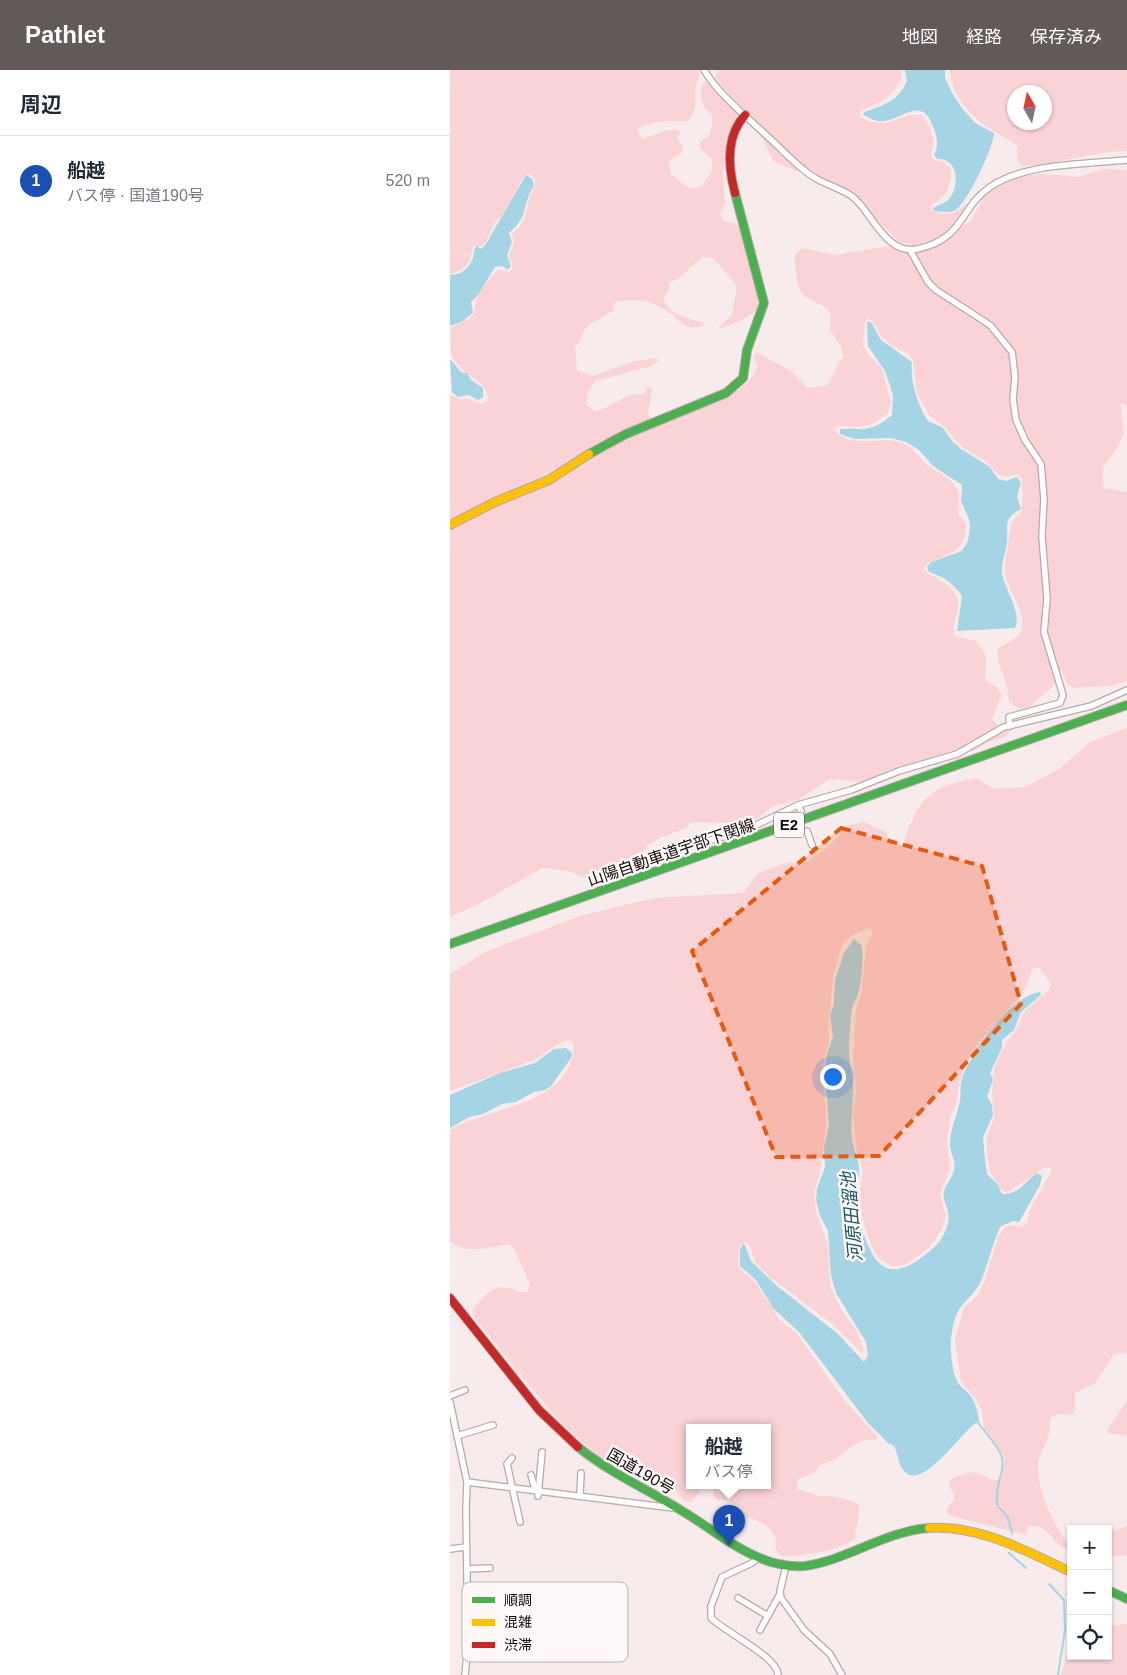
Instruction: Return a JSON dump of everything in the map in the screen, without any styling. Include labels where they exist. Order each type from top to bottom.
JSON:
[{"type":"main road","points":[[450,525],[496,502],[548,480],[582,457],[626,434],[726,393],[743,378],[747,350],[764,303],[732,181],[730,156],[732,138],[737,124],[745,115]]},
{"type":"main road","name":"山陽自動車道宇部下関線","points":[[450,944],[1127,705]]},
{"type":"main road","name":"国道190号","points":[[450,1298],[541,1412],[592,1459],[680,1509],[758,1558],[786,1566],[819,1563],[907,1531],[943,1526],[963,1528],[987,1535],[1067,1570]]},
{"type":"main road","points":[[1112,1592],[1127,1599]]},
{"type":"street","points":[[704,70],[721,93],[801,168],[852,197],[890,242],[910,250],[936,243],[951,235],[982,192],[1002,180],[1062,166],[1127,160]]},
{"type":"street","points":[[910,250],[928,282],[936,290],[990,325],[1012,352],[1014,377],[1012,398],[1016,420],[1025,440],[1041,464],[1044,499],[1042,536],[1047,599],[1044,632],[1064,694],[1060,703],[1009,717],[1010,726]]},
{"type":"street","points":[[609,876],[673,850],[742,832],[899,771],[957,754],[1010,726],[1091,706],[1127,690]]},
{"type":"street","points":[[808,831],[812,845]]},
{"type":"street","points":[[450,1396],[465,1390]]},
{"type":"street","points":[[450,1402],[467,1482],[467,1582]]},
{"type":"street","points":[[457,1436],[493,1425]]},
{"type":"street","points":[[537,1492],[542,1452]]},
{"type":"street","points":[[512,1458],[507,1464],[520,1522]]},
{"type":"street","points":[[580,1495],[581,1473]]},
{"type":"street","points":[[530,1475],[537,1492]]},
{"type":"street","points":[[467,1482],[680,1509]]},
{"type":"street","points":[[450,1549],[466,1547]]},
{"type":"street","points":[[758,1558],[752,1563],[722,1577],[711,1606],[711,1618],[722,1628],[774,1664],[778,1675]]},
{"type":"street","points":[[760,1630],[780,1594],[786,1566]]},
{"type":"street","points":[[467,1569],[490,1568]]},
{"type":"street","points":[[780,1594],[804,1630],[830,1654],[842,1675]]},
{"type":"street","points":[[738,1598],[768,1616]]},
{"type":"street","points":[[465,1675],[466,1662]]},
{"type":"highlighted area","points":[[841,828],[982,866],[1021,1004],[879,1156],[776,1157],[692,951]]},
{"type":"shaded area","points":[[450,70],[698,70],[695,107],[688,121],[655,123],[637,129],[642,139],[668,130],[678,130],[680,133],[677,138],[683,148],[682,153],[669,161],[671,174],[690,189],[703,185],[712,171],[712,159],[700,148],[700,142],[710,135],[713,120],[712,115],[706,109],[701,98],[702,86],[707,80],[724,102],[738,114],[723,170],[725,204],[720,213],[723,221],[735,223],[740,228],[757,284],[758,305],[755,311],[747,317],[720,329],[719,327],[732,314],[737,286],[713,258],[702,257],[678,279],[669,282],[669,289],[663,298],[669,308],[684,317],[702,322],[705,326],[685,326],[664,309],[646,302],[626,301],[614,303],[613,311],[588,326],[575,347],[577,370],[593,376],[634,361],[656,358],[659,360],[652,366],[595,381],[587,395],[586,405],[594,411],[607,407],[630,395],[644,394],[648,387],[652,389],[648,415],[652,419],[729,386],[738,390],[753,376],[757,368],[758,365],[754,358],[756,352],[791,371],[808,388],[827,385],[843,356],[841,346],[830,330],[830,313],[823,306],[807,298],[798,285],[795,254],[803,248],[835,255],[889,246],[901,251],[914,252],[941,244],[954,235],[961,226],[971,221],[985,194],[998,183],[1012,177],[1042,174],[1078,177],[1104,169],[1127,170],[1127,406],[1121,403],[1122,437],[1117,449],[1104,466],[1103,478],[1104,488],[1127,492],[1127,681],[1110,686],[1074,688],[1067,683],[1062,671],[1056,670],[1055,682],[1052,687],[1031,707],[1020,709],[1009,702],[999,662],[998,648],[1015,638],[1022,629],[1023,622],[1005,574],[1011,524],[1021,513],[1022,479],[1017,474],[1007,477],[1000,476],[985,461],[965,449],[948,430],[929,415],[917,393],[913,360],[907,353],[893,346],[882,337],[869,319],[865,321],[863,344],[867,353],[882,369],[891,403],[888,413],[875,423],[859,427],[840,426],[834,429],[841,436],[849,440],[885,440],[903,443],[951,481],[958,489],[958,514],[966,526],[965,535],[959,547],[949,554],[925,565],[924,571],[942,581],[956,595],[958,609],[954,624],[955,636],[977,641],[986,656],[985,680],[998,688],[1002,696],[992,718],[998,726],[1010,730],[1007,736],[988,742],[973,751],[963,749],[948,752],[886,771],[867,780],[857,782],[838,779],[828,780],[799,799],[772,807],[753,822],[738,826],[728,823],[690,822],[687,828],[662,837],[648,845],[639,857],[622,868],[606,869],[602,877],[594,882],[569,871],[542,868],[479,904],[450,917],[450,395],[461,400],[467,398],[480,404],[488,401],[488,394],[480,383],[455,363],[451,353],[450,329],[475,313],[476,301],[479,295],[498,269],[508,272],[512,269],[509,256],[514,242],[512,233],[523,221],[535,184],[532,176],[528,174],[524,176],[502,216],[495,222],[486,242],[481,246],[473,246],[471,257],[464,268],[450,274]]},
{"type":"shaded area","points":[[719,70],[900,70],[902,77],[895,90],[880,102],[861,110],[860,117],[879,123],[887,123],[905,116],[922,115],[932,134],[933,160],[944,162],[951,169],[949,186],[941,198],[931,205],[932,211],[951,214],[966,204],[969,208],[948,232],[932,240],[914,245],[899,242],[852,193],[826,181],[808,167],[796,171],[773,161],[754,118],[731,97],[715,77]]},
{"type":"shaded area","points":[[950,70],[1127,70],[1127,151],[1100,153],[1022,166],[1017,159],[1017,146],[987,127],[974,116],[967,109],[953,87]]},
{"type":"shaded area","points":[[1127,728],[1127,1353],[1114,1354],[1095,1383],[1075,1393],[1075,1412],[1071,1415],[1058,1414],[1050,1418],[1049,1434],[1038,1463],[1039,1480],[1051,1515],[1067,1543],[1067,1549],[1060,1545],[1042,1528],[1036,1526],[1029,1526],[1026,1535],[951,1516],[947,1512],[948,1507],[954,1500],[954,1493],[949,1487],[950,1480],[972,1472],[982,1474],[994,1481],[1001,1478],[1005,1457],[984,1428],[982,1411],[975,1398],[961,1382],[955,1339],[964,1307],[977,1296],[984,1283],[998,1237],[1004,1228],[1011,1225],[1019,1227],[1026,1224],[1030,1209],[1052,1170],[1049,1167],[1044,1168],[1007,1193],[1001,1190],[990,1171],[987,1155],[987,1137],[994,1118],[992,1095],[994,1068],[1007,1041],[1016,1031],[1024,1012],[1049,990],[1051,984],[1040,968],[1034,967],[1023,993],[972,1050],[959,1083],[957,1101],[950,1118],[947,1143],[950,1169],[940,1194],[946,1216],[941,1230],[929,1248],[905,1265],[893,1266],[879,1259],[871,1245],[861,1215],[859,1198],[863,1171],[857,1152],[853,1117],[856,1092],[853,1059],[856,1009],[861,995],[866,947],[873,932],[868,928],[851,936],[842,945],[833,976],[828,1029],[829,1041],[823,1063],[826,1125],[820,1173],[814,1192],[816,1211],[828,1245],[830,1286],[842,1311],[856,1330],[864,1349],[862,1353],[831,1323],[769,1276],[755,1262],[751,1248],[745,1241],[739,1249],[738,1267],[756,1283],[780,1320],[797,1334],[844,1400],[878,1437],[875,1440],[858,1443],[839,1457],[818,1466],[816,1472],[797,1480],[797,1489],[818,1495],[845,1498],[859,1505],[855,1539],[846,1544],[819,1552],[781,1556],[775,1548],[775,1536],[768,1527],[756,1520],[745,1517],[739,1509],[726,1500],[716,1499],[713,1496],[714,1489],[771,1489],[771,1424],[686,1424],[686,1489],[701,1489],[692,1502],[683,1500],[674,1490],[652,1482],[640,1473],[611,1464],[591,1449],[554,1414],[474,1318],[473,1309],[488,1293],[503,1287],[520,1292],[528,1292],[530,1284],[513,1247],[508,1244],[471,1249],[463,1248],[450,1241],[450,1130],[527,1101],[545,1092],[559,1081],[570,1065],[574,1044],[569,1039],[553,1047],[537,1059],[450,1091],[450,974],[485,952],[583,915],[654,898],[743,893],[757,874],[782,864],[808,861],[827,848],[849,825],[864,822],[886,832],[892,845],[903,846],[914,817],[926,798],[946,786],[976,778],[994,789],[1025,787],[1058,770],[1090,742]]},
{"type":"shaded area","points":[[1127,1400],[1127,1435],[1111,1434],[1107,1431]]},
{"type":"shaded area","points":[[1127,1526],[1127,1555],[1112,1555],[1112,1532]]},
{"type":"shaded area","points":[[1127,1624],[1127,1675],[1061,1675],[1067,1654],[1067,1660],[1112,1660],[1112,1626]]},
{"type":"water","points":[[905,70],[945,70],[945,78],[961,107],[975,123],[994,133],[990,150],[980,173],[962,204],[955,211],[934,211],[933,208],[950,198],[956,179],[953,167],[944,160],[937,159],[934,155],[937,145],[936,136],[930,119],[925,113],[914,111],[882,121],[863,115],[864,112],[895,98],[904,88],[907,81]]},
{"type":"water","points":[[526,175],[532,179],[534,186],[520,221],[509,233],[512,242],[507,255],[511,266],[508,270],[502,266],[495,267],[478,295],[471,302],[473,313],[463,321],[450,326],[450,275],[461,273],[465,270],[471,262],[475,247],[477,246],[481,249],[486,244]]},
{"type":"water","points":[[867,322],[871,322],[881,340],[912,362],[915,392],[928,421],[942,427],[952,441],[961,449],[990,467],[998,479],[1006,481],[1016,477],[1021,482],[1017,497],[1021,509],[1015,512],[1009,519],[1002,569],[1004,580],[1015,608],[1017,622],[1015,628],[957,631],[962,596],[948,581],[929,572],[927,567],[931,562],[962,551],[968,541],[970,528],[969,519],[961,501],[962,485],[933,466],[919,450],[906,442],[891,438],[855,439],[840,434],[840,429],[872,427],[892,415],[893,395],[885,371],[868,346]]},
{"type":"water","points":[[450,359],[461,372],[467,373],[471,380],[483,388],[483,397],[478,400],[469,395],[458,397],[452,392]]},
{"type":"water","name":"河原田溜池","points":[[854,939],[862,946],[861,977],[852,1008],[849,1042],[853,1083],[852,1140],[859,1169],[855,1198],[856,1209],[865,1238],[876,1259],[883,1266],[893,1269],[904,1268],[929,1252],[942,1238],[947,1226],[949,1219],[944,1201],[944,1191],[955,1167],[950,1146],[952,1128],[960,1102],[961,1082],[974,1055],[994,1027],[1017,1003],[1028,996],[1040,992],[1041,995],[1021,1012],[1014,1030],[1002,1040],[1002,1048],[990,1073],[993,1080],[987,1096],[992,1105],[993,1115],[983,1137],[987,1174],[997,1184],[1002,1194],[1008,1194],[1017,1190],[1037,1173],[1042,1176],[1040,1185],[1019,1222],[1013,1221],[1000,1227],[981,1281],[960,1308],[953,1324],[951,1353],[956,1379],[973,1399],[979,1421],[932,1466],[922,1473],[912,1475],[902,1468],[894,1446],[888,1443],[868,1423],[799,1332],[773,1308],[756,1280],[740,1266],[740,1249],[744,1243],[751,1261],[777,1286],[838,1334],[864,1362],[868,1355],[866,1342],[836,1293],[831,1275],[828,1231],[820,1216],[816,1200],[817,1189],[825,1167],[824,1148],[829,1125],[825,1071],[827,1054],[833,1037],[830,1015],[834,1004],[835,980],[844,953]]},
{"type":"water","points":[[566,1048],[572,1053],[571,1058],[551,1086],[545,1090],[534,1092],[516,1102],[502,1104],[483,1114],[469,1117],[450,1128],[450,1095],[500,1073],[535,1063],[554,1049]]},
{"type":"waterway","points":[[977,1421],[1002,1457],[1003,1462],[997,1492],[998,1507],[1008,1519],[1012,1534]]},
{"type":"waterway","points":[[1009,1553],[1026,1568]]},
{"type":"waterway","points":[[1049,1584],[1064,1600],[1065,1630],[1058,1675]]},
{"type":"traffic: fast","points":[[589,454],[626,434],[726,393],[743,378],[747,350],[764,303],[735,193]]},
{"type":"traffic: fast","points":[[450,944],[1127,705]]},
{"type":"traffic: fast","points":[[578,1447],[603,1465],[669,1503],[740,1548],[760,1558],[776,1563],[799,1566],[821,1563],[897,1534],[929,1528]]},
{"type":"traffic: fast","points":[[1112,1592],[1127,1599]]},
{"type":"traffic: slow","points":[[450,525],[495,502],[549,480],[589,454]]},
{"type":"traffic: slow","points":[[929,1528],[948,1528],[984,1535],[1020,1548],[1067,1570]]},
{"type":"traffic: jam","points":[[735,193],[731,173],[730,152],[734,132],[745,115]]},
{"type":"traffic: jam","points":[[450,1298],[539,1410],[578,1447]]},
{"type":"place","name":"船越","points":[[729,1546]]}]
